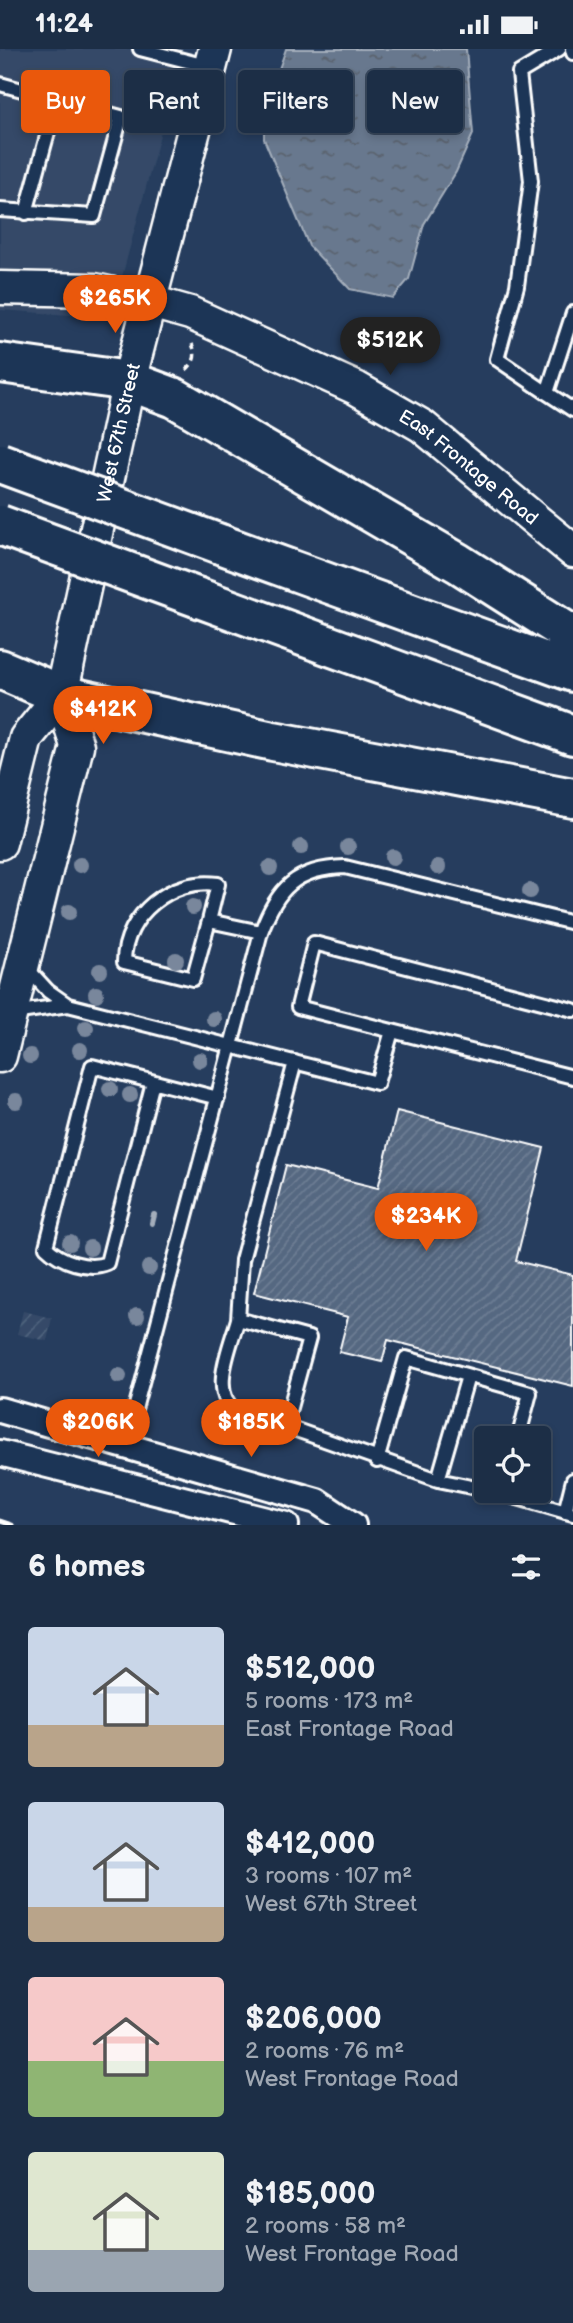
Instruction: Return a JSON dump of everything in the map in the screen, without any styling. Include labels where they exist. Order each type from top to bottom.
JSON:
[{"type":"highway","points":[[0,363],[129,381],[175,398],[447,557],[573,636]]},
{"type":"highway","points":[[0,463],[573,673]]},
{"type":"highway","points":[[0,525],[573,734]]},
{"type":"highway","points":[[0,669],[61,695],[300,747],[573,798]]},
{"type":"street","name":"West 67th Street","points":[[0,843],[26,738],[61,695],[129,381],[213,58]]},
{"type":"street","name":"East Frontage Road","points":[[0,288],[95,290],[190,313],[356,388],[422,426],[573,551]]},
{"type":"street","name":"West 67th Street","points":[[0,1056],[11,1013],[12,961],[77,746],[61,695]]},
{"type":"street","points":[[0,1410],[317,1501],[354,1525]]},
{"type":"street","points":[[116,1482],[125,1447]]},
{"type":"street","points":[[0,1453],[286,1525]]},
{"type":"lane","points":[[140,49],[213,58]]},
{"type":"lane","points":[[559,49],[519,73],[531,181],[517,286],[497,359],[573,410]]},
{"type":"lane","points":[[0,84],[21,90]]},
{"type":"lane","points":[[0,210],[94,216],[121,117],[110,114]]},
{"type":"lane","points":[[26,213],[48,133]]},
{"type":"lane","points":[[547,393],[569,333],[573,313]]},
{"type":"lane","points":[[125,1447],[261,932],[277,897],[297,878],[321,868],[345,867],[573,923]]},
{"type":"lane","points":[[200,881],[218,884],[209,921],[194,979],[124,963],[124,946],[135,923],[150,906],[184,885],[200,881]]},
{"type":"lane","points":[[209,921],[261,932]]},
{"type":"lane","points":[[573,1010],[314,943],[298,1007],[573,1077]]},
{"type":"lane","points":[[12,961],[68,1005],[377,1083],[392,1031]]},
{"type":"lane","points":[[11,1013],[68,1005]]},
{"type":"lane","points":[[295,1062],[242,1260],[238,1319],[223,1374],[223,1391],[227,1404],[238,1413],[285,1426],[377,1461],[474,1488]]},
{"type":"lane","points":[[153,1081],[107,1263],[96,1268],[56,1257],[46,1247],[92,1066],[153,1081],[218,1098]]},
{"type":"lane","points":[[238,1319],[309,1338],[285,1426]]},
{"type":"lane","points":[[377,1461],[406,1358],[530,1394],[521,1426]]},
{"type":"lane","points":[[438,1480],[468,1376]]},
{"type":"lane","points":[[538,1503],[569,1513],[573,1480]]},
{"type":"path","points":[[181,374],[193,365],[196,352],[189,338]]},
{"type":"shaded area","points":[[0,49],[183,49],[177,70],[124,70],[124,133],[161,133],[111,318],[0,310]]},
{"type":"shaded area","points":[[23,1311],[52,1318],[47,1341],[17,1334]]},
{"type":"water","points":[[286,49],[466,49],[473,134],[456,172],[424,224],[409,279],[393,298],[350,289],[309,246],[264,139],[264,133],[353,133],[353,70],[279,70]]},
{"type":"building","points":[[397,1111],[544,1148],[516,1261],[573,1275],[573,1386],[388,1340],[382,1362],[339,1352],[348,1317],[254,1293],[286,1165],[378,1188]]},
{"type":"waterway","points":[[152,1223],[154,1215]]},
{"type":"railway","points":[[0,1521],[12,1525]]}]
